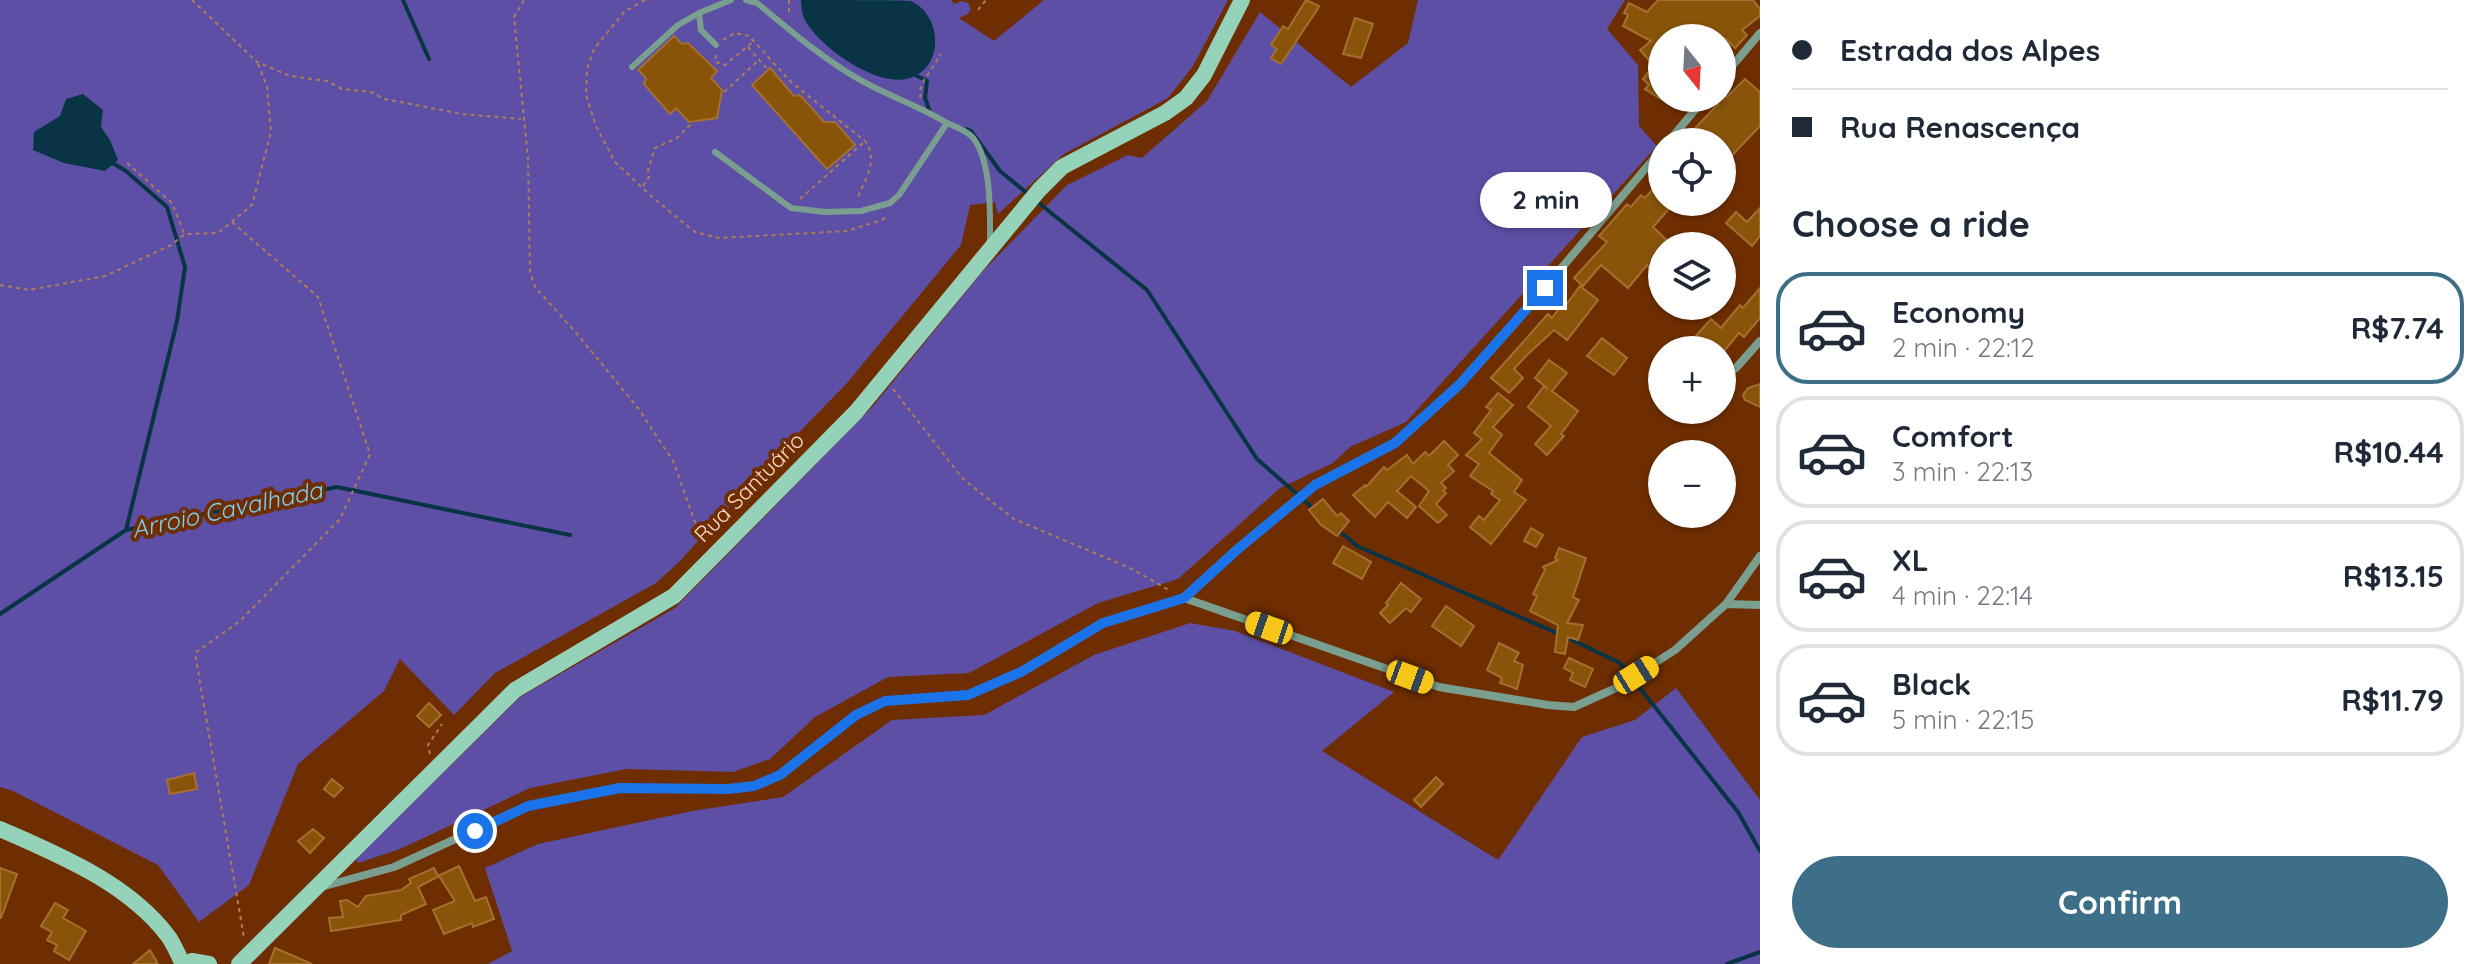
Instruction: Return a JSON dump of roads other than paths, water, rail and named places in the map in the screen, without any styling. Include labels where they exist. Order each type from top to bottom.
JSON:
[{"type":"street","name":"Rua Santuário","points":[[243,960],[515,690],[674,596],[856,412],[990,248],[1062,167],[1165,113],[1186,98],[1204,75],[1242,0]]},
{"type":"street","points":[[1736,61],[1760,33]]},
{"type":"street","points":[[1680,128],[1693,112]]},
{"type":"street","points":[[315,888],[394,867],[528,806],[620,788],[728,789],[754,786],[780,775],[856,715],[885,701],[968,695],[1021,672],[1103,623],[1184,598],[1315,485],[1395,443],[1460,384],[1648,166]]},
{"type":"street","points":[[1736,368],[1760,341]]},
{"type":"street","points":[[1184,598],[1439,687],[1574,707],[1616,688],[1675,650],[1726,604],[1760,556]]},
{"type":"street","points":[[1726,604],[1760,605]]},
{"type":"street","points":[[0,829],[56,854],[108,883],[137,904],[169,937],[185,964],[192,961],[209,964]]},
{"type":"lane","points":[[632,67],[678,25],[731,0]]},
{"type":"lane","points":[[746,0],[757,3],[848,73],[890,96],[922,107],[968,133],[975,141],[984,163],[991,209],[990,248]]},
{"type":"lane","points":[[699,13],[701,30],[716,45]]},
{"type":"lane","points":[[715,152],[791,208],[825,212],[861,211],[890,203],[899,195],[947,123]]},
{"type":"water","points":[[801,0],[911,1],[929,17],[934,29],[934,52],[921,72],[910,78],[897,80],[866,71],[835,52],[811,29],[804,18]]},
{"type":"water","points":[[83,94],[103,110],[101,127],[118,160],[105,171],[64,163],[33,150],[34,132],[60,116],[66,99]]},
{"type":"waterway","points":[[403,0],[429,59]]},
{"type":"waterway","points":[[913,74],[927,81],[925,98],[930,112]]},
{"type":"waterway","points":[[966,129],[971,131],[1000,171],[1028,194]]},
{"type":"waterway","points":[[111,162],[167,207],[185,267],[177,321],[126,530]]},
{"type":"waterway","points":[[1035,200],[1147,290],[1257,459],[1315,510]]},
{"type":"waterway","name":"Arroio Cavalhada","points":[[0,614],[126,530],[337,487],[570,535]]},
{"type":"waterway","points":[[1337,529],[1357,546],[1620,663],[1738,812],[1760,851]]},
{"type":"waterway","points":[[1727,964],[1760,952]]}]
